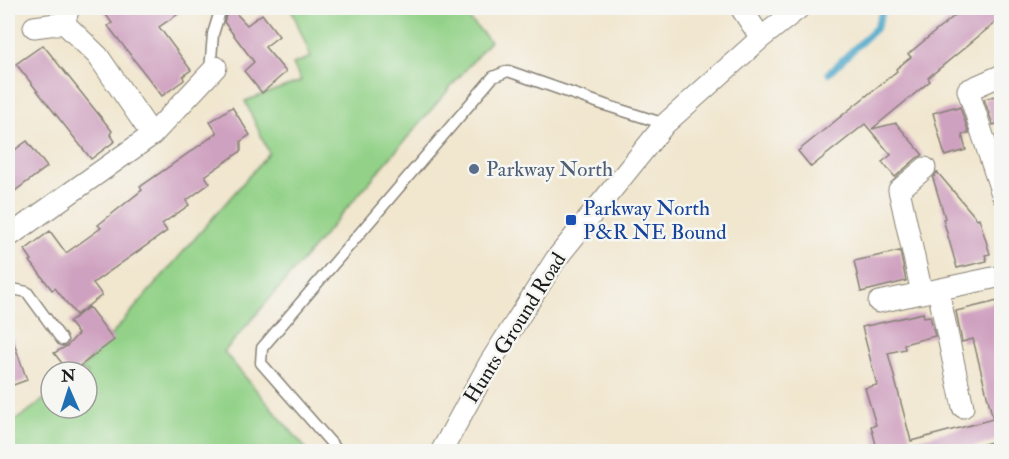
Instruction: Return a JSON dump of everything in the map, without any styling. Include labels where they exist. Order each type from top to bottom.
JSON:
[{"type":"street","points":[[741,8],[761,38]]},
{"type":"street","name":"Hunts Ground Road","points":[[441,452],[489,364],[556,259],[665,124],[761,38],[799,8]]},
{"type":"street","points":[[34,27],[67,15],[152,135]]},
{"type":"street","points":[[8,237],[152,135],[213,70]]},
{"type":"street","points":[[1002,75],[968,90],[1002,194]]},
{"type":"street","points":[[925,168],[899,190],[963,407]]},
{"type":"street","points":[[879,302],[1002,276]]},
{"type":"lane","points":[[213,70],[213,34],[221,8]]},
{"type":"lane","points":[[339,452],[261,363],[262,348],[493,77],[508,70],[564,92],[665,124]]},
{"type":"lane","points":[[8,288],[27,292],[62,340]]},
{"type":"green space","points":[[291,8],[459,8],[490,41],[224,352],[308,451],[8,452],[8,424],[39,403],[39,420],[99,420],[99,360],[89,360],[269,153],[245,101],[301,81],[293,64],[311,57]]},
{"type":"building","points":[[101,8],[187,8],[159,27],[191,70],[183,76],[184,80],[162,96],[108,26],[112,23]]},
{"type":"building","points":[[231,8],[247,25],[262,14],[279,36],[265,47],[286,72],[262,93],[244,71],[254,62],[224,22]]},
{"type":"building","points":[[964,8],[1002,8],[1002,17],[928,78],[930,81],[872,129],[896,123],[923,155],[895,177],[882,162],[891,155],[865,124],[811,167],[798,151],[897,71],[896,69],[911,57],[908,54]]},
{"type":"building","points":[[43,45],[112,131],[110,134],[115,141],[91,159],[16,64]]},
{"type":"building","points":[[1002,94],[1002,122],[993,125],[984,99]]},
{"type":"building","points":[[232,107],[250,135],[241,141],[241,151],[205,176],[210,183],[186,201],[189,205],[162,224],[167,231],[93,283],[102,295],[76,315],[55,288],[52,290],[30,261],[32,260],[25,250],[50,231],[66,253],[101,228],[98,225],[142,190],[140,187],[217,133],[210,122]]},
{"type":"building","points":[[954,107],[955,109],[960,107],[969,133],[962,135],[966,150],[945,156],[933,113]]},
{"type":"building","points":[[27,141],[47,167],[8,196],[8,155]]},
{"type":"building","points":[[937,172],[977,219],[979,218],[990,254],[985,255],[987,261],[957,268],[933,178]]},
{"type":"building","points":[[900,251],[906,281],[861,292],[854,261]]},
{"type":"building","points":[[998,301],[1002,315],[1002,332],[995,334],[1002,359],[1002,439],[955,452],[878,452],[871,426],[876,425],[865,388],[877,385],[862,327],[923,313],[924,317],[930,316],[935,336],[904,344],[905,349],[888,353],[911,441],[993,419],[973,339],[962,342],[956,311]]},
{"type":"building","points":[[89,307],[114,340],[88,360],[60,360],[54,353],[67,346],[78,334],[69,322]]},
{"type":"building","points":[[8,332],[10,332],[27,380],[8,387]]},
{"type":"waterway","points":[[829,73],[876,28],[884,8]]},
{"type":"place","name":"Parkway North","points":[[474,169]]},
{"type":"place","name":"Parkway North P&R NE Bound","points":[[571,220]]}]
